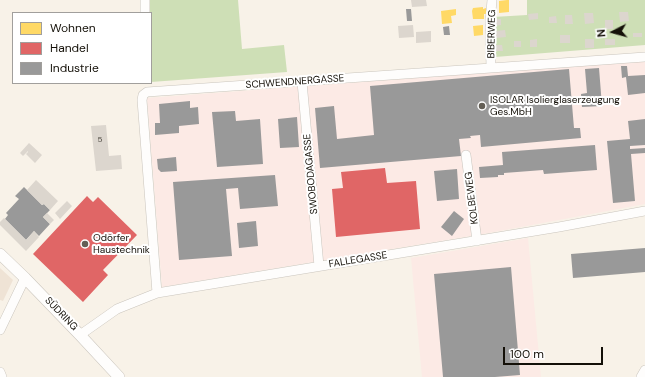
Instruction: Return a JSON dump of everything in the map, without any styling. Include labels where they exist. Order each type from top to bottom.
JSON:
[{"type":"main road","name":"SÜDRING","points":[[0,254],[25,278],[119,377]]},
{"type":"street","points":[[145,0],[145,12]]},
{"type":"street","name":"BIBERWEG","points":[[491,68],[490,22],[492,0]]},
{"type":"street","name":"SCHWENDNERGASSE","points":[[157,293],[142,100],[147,88],[302,82],[645,56]]},
{"type":"street","name":"SWOBODAGASSE","points":[[302,82],[319,266]]},
{"type":"street","name":"KOLBEWEG","points":[[466,155],[477,241]]},
{"type":"street","name":"FALLEGASSE","points":[[80,335],[117,309],[157,293],[477,241],[645,211]]},
{"type":"street","points":[[0,330],[25,278]]},
{"type":"street","points":[[641,377],[645,370]]},
{"type":"street","points":[[0,372],[2,377]]},
{"type":"shaded area","points":[[645,61],[645,204],[489,233],[162,287],[147,98]]},
{"type":"shaded area","points":[[528,238],[541,377],[422,377],[411,258]]},
{"type":"shaded area","points":[[0,268],[13,280],[3,301],[0,300]]},
{"type":"green space","points":[[148,0],[238,0],[242,49],[284,45],[287,72],[152,82],[152,12],[148,12]]},
{"type":"green space","points":[[527,0],[645,0],[645,45],[495,57],[493,17],[527,15]]},
{"type":"building: Wohnen","points":[[509,0],[509,12],[499,13],[499,1]]},
{"type":"building: Wohnen","points":[[483,7],[483,9],[486,8],[487,14],[484,14],[484,19],[473,19],[473,8]]},
{"type":"building: Wohnen","points":[[456,9],[456,15],[451,16],[452,23],[442,24],[441,11]]},
{"type":"building: Wohnen","points":[[483,25],[483,35],[474,36],[473,26]]},
{"type":"building: Handel","points":[[385,168],[387,183],[416,181],[420,229],[336,237],[332,189],[343,188],[341,172]]},
{"type":"building: Handel","name":"Odörfer Haustechnik","points":[[87,196],[93,202],[98,197],[137,235],[103,270],[108,275],[83,302],[33,254]]},
{"type":"building: Industrie","points":[[406,9],[411,9],[412,21],[407,21]]},
{"type":"building: Industrie","points":[[449,26],[450,35],[444,35],[443,27]]},
{"type":"building: Industrie","points":[[621,66],[627,66],[628,76],[645,75],[645,93],[628,95],[626,77],[622,78]]},
{"type":"building: Industrie","points":[[599,68],[602,106],[582,107],[581,94],[587,93],[585,69]]},
{"type":"building: Industrie","name":"ISOLAR Isolierglaserzeugung Ges.MbH","points":[[569,69],[574,128],[580,128],[581,138],[481,147],[480,135],[470,136],[471,138],[459,139],[461,156],[320,168],[315,108],[334,106],[337,139],[374,135],[370,86]]},
{"type":"building: Industrie","points":[[190,101],[190,108],[198,107],[199,124],[179,126],[179,133],[155,135],[155,123],[160,123],[159,104]]},
{"type":"building: Industrie","points":[[235,111],[236,121],[260,119],[263,164],[217,167],[212,112]]},
{"type":"building: Industrie","points":[[297,117],[299,147],[280,148],[278,119]]},
{"type":"building: Industrie","points":[[645,119],[645,145],[630,146],[630,149],[645,148],[645,153],[631,154],[635,201],[613,203],[607,141],[630,139],[628,121]]},
{"type":"building: Industrie","points":[[595,145],[597,170],[544,174],[543,170],[504,173],[504,175],[498,175],[498,177],[480,178],[479,167],[503,165],[502,152]]},
{"type":"building: Industrie","points":[[176,157],[177,171],[161,172],[158,169],[157,159]]},
{"type":"building: Industrie","points":[[457,169],[459,199],[437,201],[434,171]]},
{"type":"building: Industrie","points":[[275,175],[278,206],[240,209],[238,188],[226,189],[232,256],[179,260],[173,182]]},
{"type":"building: Industrie","points":[[24,187],[42,205],[44,204],[50,210],[43,217],[50,224],[39,236],[34,231],[26,240],[5,219],[8,215],[6,213],[19,199],[15,196]]},
{"type":"building: Industrie","points":[[454,211],[464,219],[452,236],[441,227]]},
{"type":"building: Industrie","points":[[256,221],[258,246],[239,248],[237,223]]},
{"type":"building: Industrie","points":[[645,248],[645,272],[573,278],[571,254]]},
{"type":"building: Industrie","points":[[511,267],[520,375],[495,377],[443,377],[434,274]]},
{"type":"building: Sonstige","points":[[411,0],[426,0],[427,6],[412,7]]},
{"type":"building: Sonstige","points":[[619,12],[628,12],[629,21],[620,22]]},
{"type":"building: Sonstige","points":[[538,13],[538,19],[529,20],[528,14]]},
{"type":"building: Sonstige","points":[[584,13],[593,13],[594,23],[585,24]]},
{"type":"building: Sonstige","points":[[565,15],[572,15],[573,24],[565,24]]},
{"type":"building: Sonstige","points":[[556,16],[557,23],[549,23],[549,17]]},
{"type":"building: Sonstige","points":[[494,19],[501,19],[501,25],[494,26]]},
{"type":"building: Sonstige","points":[[605,20],[613,20],[613,29],[605,29]]},
{"type":"building: Sonstige","points":[[413,25],[414,37],[399,38],[398,26]]},
{"type":"building: Sonstige","points":[[505,30],[506,37],[496,38],[495,31]]},
{"type":"building: Sonstige","points":[[431,31],[431,42],[416,43],[416,32]]},
{"type":"building: Sonstige","points":[[633,33],[642,33],[642,37],[633,37]]},
{"type":"building: Sonstige","points":[[560,35],[570,35],[570,43],[560,43]]},
{"type":"building: Sonstige","points":[[537,39],[537,47],[530,47],[530,40]]},
{"type":"building: Sonstige","points":[[585,39],[594,39],[594,48],[585,48]]},
{"type":"building: Sonstige","points":[[605,39],[615,39],[615,45],[605,45]]},
{"type":"building: Sonstige","points":[[514,41],[521,41],[521,47],[514,47]]},
{"type":"building: Sonstige","points":[[495,45],[502,45],[503,51],[495,51]]},
{"type":"building: Sonstige","points":[[106,125],[109,156],[121,155],[122,169],[96,171],[91,126]]},
{"type":"building: Sonstige","points":[[29,143],[42,155],[35,163],[26,154],[28,151],[23,156],[20,153]]},
{"type":"building: Sonstige","points":[[36,180],[58,201],[50,210],[44,204],[42,205],[27,190]]},
{"type":"building: Sonstige","points":[[67,201],[72,206],[60,219],[55,213]]},
{"type":"building: Sonstige","points":[[47,213],[54,220],[50,224],[43,217]]},
{"type":"building: Sonstige","points":[[4,218],[26,240],[34,231],[39,237],[26,251],[0,225],[0,222]]},
{"type":"place","name":"ISOLAR Isolierglaserzeugung Ges.MbH","points":[[482,106]]},
{"type":"place","name":"Odörfer Haustechnik","points":[[85,244]]}]
